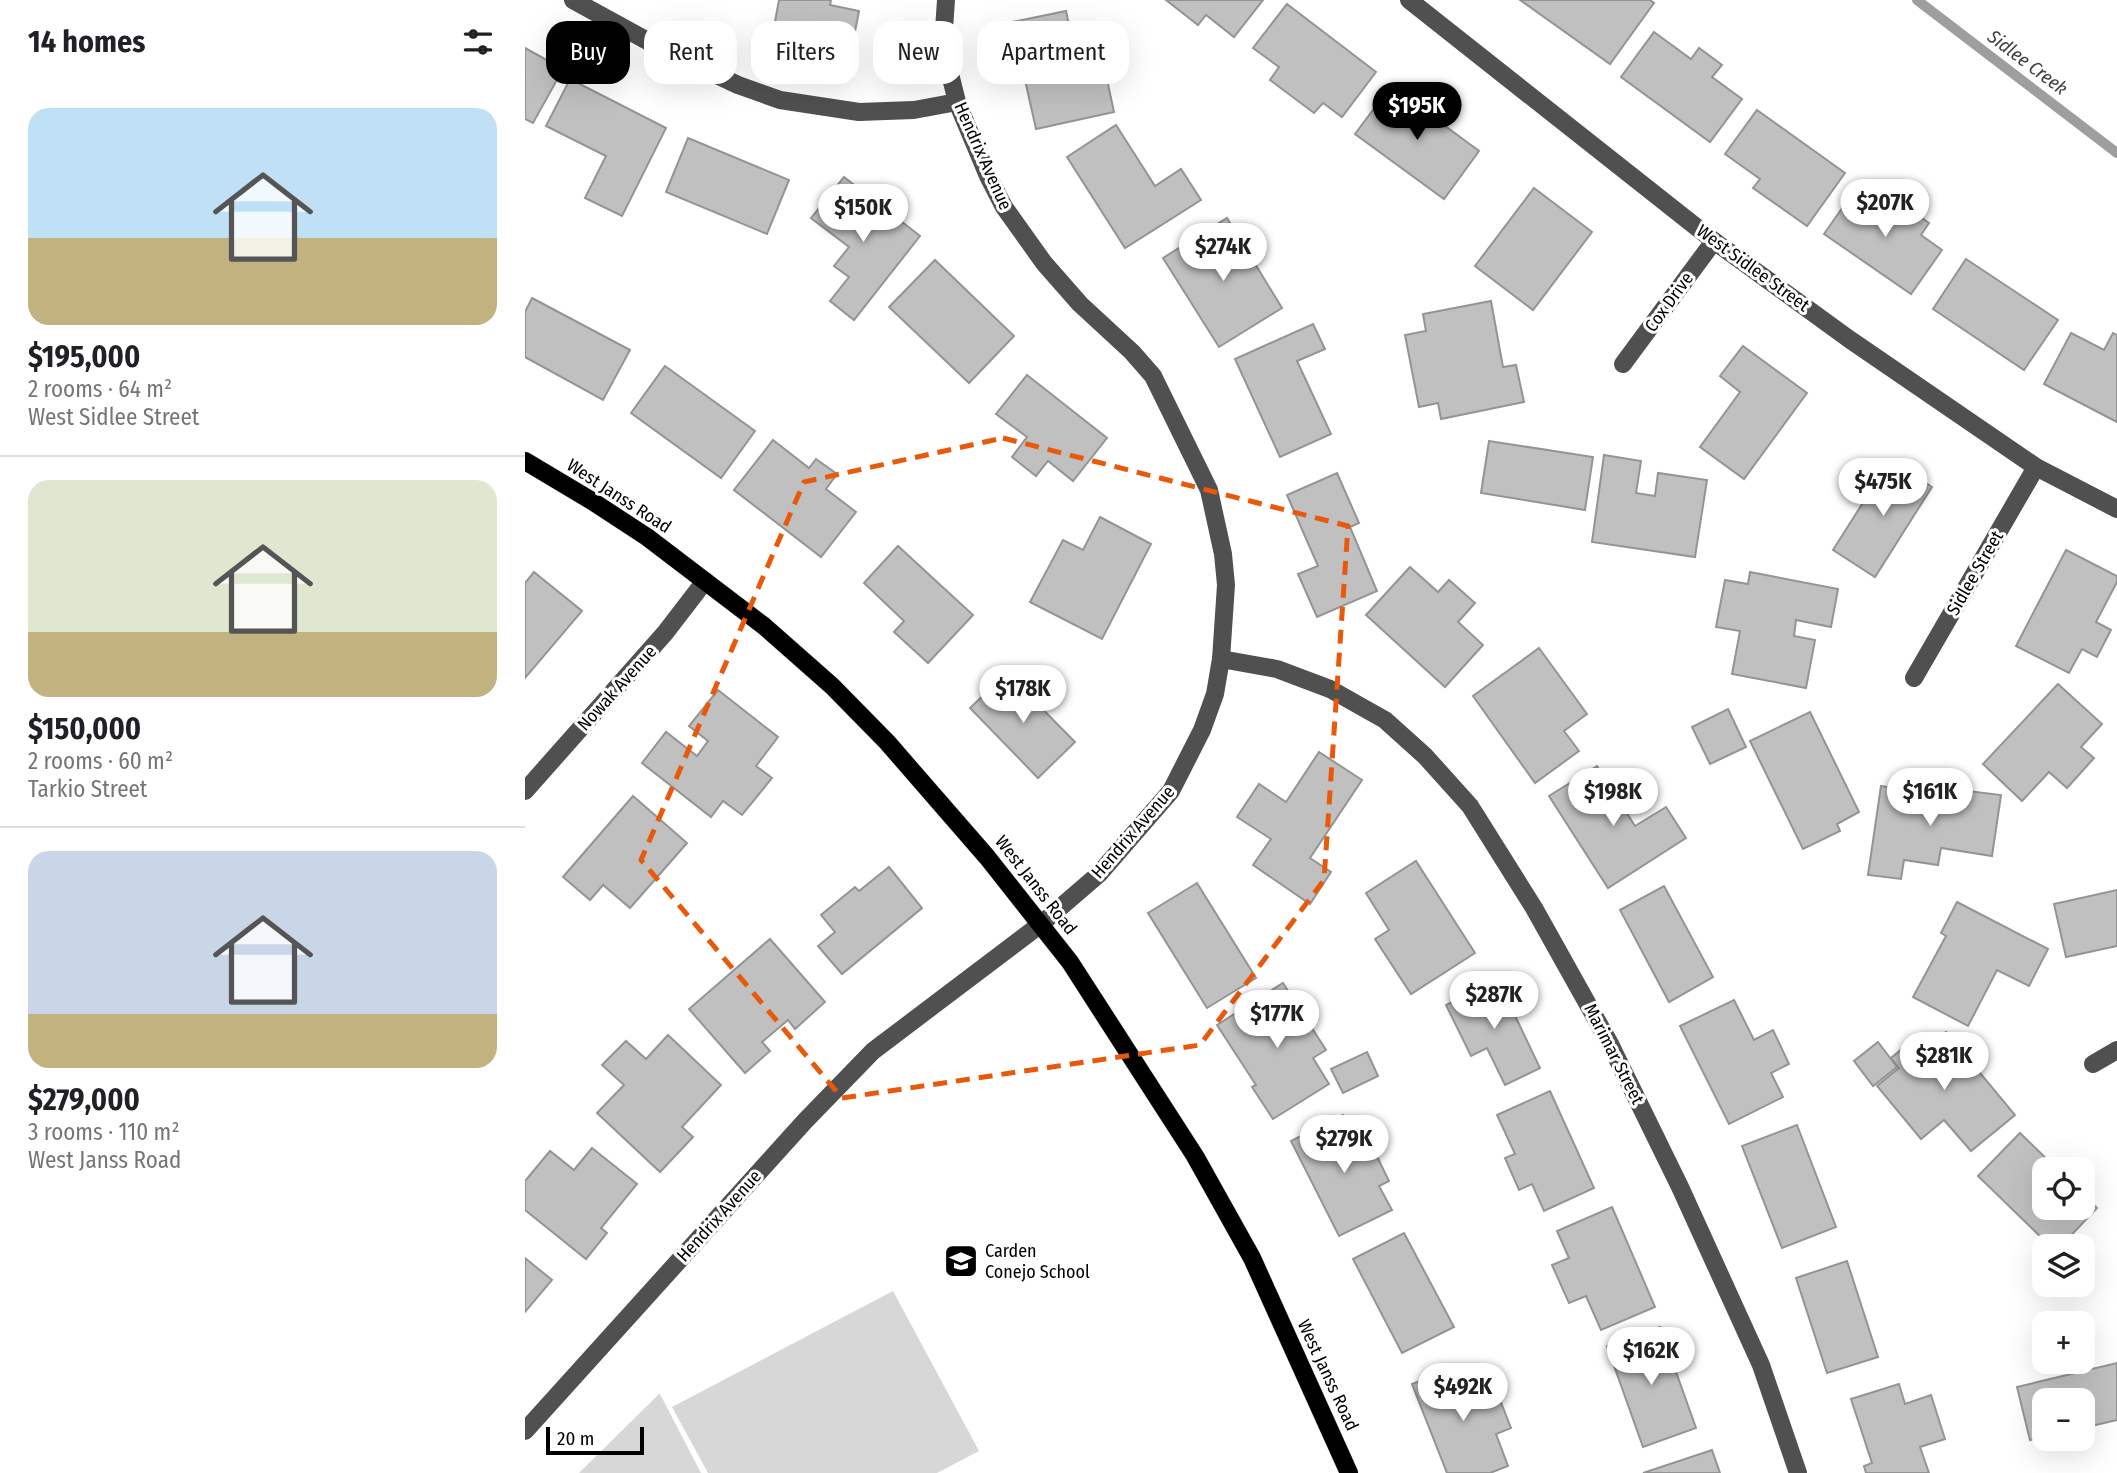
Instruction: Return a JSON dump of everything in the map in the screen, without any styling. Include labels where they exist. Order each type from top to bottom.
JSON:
[{"type":"main road","name":"West Janss Road","points":[[525,461],[646,537],[764,626],[822,677],[887,742],[987,857],[1070,962],[1195,1156],[1252,1258],[1349,1473]]},
{"type":"street","points":[[573,0],[664,50],[738,85],[781,100],[859,112],[914,110],[957,102]]},
{"type":"street","name":"Hendrix Avenue","points":[[525,1431],[805,1121],[873,1051],[1041,924],[1099,874],[1171,791],[1202,730],[1215,694],[1221,659],[1226,585],[1223,554],[1209,490],[1153,376],[1132,352],[1080,304],[1022,234],[1004,207],[957,102],[947,62],[944,29],[946,0]]},
{"type":"street","name":"West Sidlee Street","points":[[1409,0],[1714,241],[1849,339],[2036,467],[2117,509]]},
{"type":"street","name":"Cox Drive","points":[[1623,364],[1714,241]]},
{"type":"street","name":"Sidlee Street","points":[[1915,678],[2036,467]]},
{"type":"street","name":"Nowak Avenue","points":[[525,791],[665,633],[705,581]]},
{"type":"street","name":"Marimar Street","points":[[1221,659],[1277,669],[1330,689],[1385,720],[1425,756],[1470,806],[1534,908],[1616,1056],[1680,1187],[1761,1365],[1798,1473]]},
{"type":"street","points":[[2093,1064],[2117,1050]]},
{"type":"highlighted area","points":[[1003,438],[1348,526],[1324,880],[1200,1045],[842,1098],[641,860],[804,482]]},
{"type":"shaded area","points":[[893,1291],[979,1451],[937,1473],[708,1473],[672,1407]]},
{"type":"shaded area","points":[[659,1394],[701,1473],[579,1473]]},
{"type":"building","points":[[779,0],[831,0],[830,5],[859,11],[857,21],[775,21]]},
{"type":"building","points":[[1166,0],[1263,0],[1234,37],[1206,15],[1198,25]]},
{"type":"building","points":[[1520,0],[1650,0],[1654,3],[1610,64]]},
{"type":"building","points":[[1287,4],[1376,72],[1342,117],[1323,103],[1314,113],[1270,80],[1279,67],[1253,48]]},
{"type":"building","points":[[1066,11],[1068,21],[1017,21]]},
{"type":"building","points":[[1654,32],[1691,59],[1699,48],[1722,65],[1712,77],[1742,99],[1710,142],[1621,77]]},
{"type":"building","points":[[525,48],[546,60],[546,84],[555,84],[533,123],[525,119]]},
{"type":"building","points":[[567,84],[580,84],[666,128],[622,216],[585,198],[606,156],[546,126]]},
{"type":"building","points":[[1026,84],[1108,84],[1114,112],[1036,129]]},
{"type":"building","points":[[1391,86],[1479,151],[1444,199],[1355,134]]},
{"type":"building","points":[[1757,110],[1845,173],[1807,226],[1753,188],[1760,179],[1725,154]]},
{"type":"building","points":[[1116,125],[1155,186],[1181,169],[1201,200],[1125,248],[1067,157]]},
{"type":"building","points":[[688,138],[789,180],[767,234],[666,192]]},
{"type":"building","points":[[844,177],[920,236],[854,320],[830,301],[849,277],[834,266],[849,247],[811,218]]},
{"type":"building","points":[[1857,187],[1896,213],[1902,204],[1929,223],[1921,235],[1942,250],[1911,294],[1824,234]]},
{"type":"building","points":[[1534,188],[1592,232],[1533,310],[1475,266]]},
{"type":"building","points":[[1227,218],[1282,308],[1219,347],[1163,258]]},
{"type":"building","points":[[1966,259],[2058,320],[2024,370],[1933,309]]},
{"type":"building","points":[[935,260],[1014,336],[969,383],[889,307]]},
{"type":"building","points":[[532,298],[630,350],[603,400],[525,357],[525,312]]},
{"type":"building","points":[[1491,301],[1503,367],[1516,365],[1524,402],[1441,419],[1438,403],[1419,407],[1405,335],[1426,331],[1423,314]]},
{"type":"building","points":[[1313,324],[1325,349],[1297,361],[1331,434],[1280,457],[1235,359]]},
{"type":"building","points":[[2071,333],[2104,350],[2113,333],[2117,335],[2117,422],[2044,384]]},
{"type":"building","points":[[1743,346],[1807,393],[1744,479],[1700,447],[1740,392],[1720,376]]},
{"type":"building","points":[[665,366],[755,431],[721,478],[631,413]]},
{"type":"building","points":[[1027,375],[1107,438],[1073,481],[1048,461],[1036,476],[1012,457],[1027,437],[996,414]]},
{"type":"building","points":[[773,440],[809,468],[816,459],[837,474],[826,489],[856,512],[821,557],[734,490]]},
{"type":"building","points":[[1489,441],[1593,457],[1585,510],[1481,493]]},
{"type":"building","points":[[1604,455],[1641,461],[1636,493],[1655,496],[1658,473],[1707,480],[1695,557],[1592,542]]},
{"type":"building","points":[[1890,460],[1932,487],[1875,577],[1833,550]]},
{"type":"building","points":[[1337,473],[1359,523],[1350,527],[1377,591],[1317,617],[1298,574],[1318,566],[1287,495]]},
{"type":"building","points":[[1100,517],[1151,544],[1102,639],[1030,602],[1063,540],[1083,550]]},
{"type":"building","points":[[898,546],[973,615],[928,663],[894,632],[904,621],[864,583]]},
{"type":"building","points":[[2066,550],[2117,576],[2117,582],[2096,622],[2111,630],[2097,657],[2082,649],[2069,673],[2016,646]]},
{"type":"building","points":[[1410,567],[1438,592],[1449,580],[1475,603],[1458,622],[1483,645],[1445,687],[1366,615]]},
{"type":"building","points":[[534,572],[582,611],[525,678],[525,583]]},
{"type":"building","points":[[1750,572],[1838,589],[1831,627],[1796,620],[1794,636],[1815,640],[1806,688],[1732,674],[1740,631],[1716,627],[1725,580],[1748,584]]},
{"type":"building","points":[[1539,648],[1587,714],[1564,731],[1579,751],[1535,783],[1473,696]]},
{"type":"building","points":[[1007,673],[1075,742],[1038,778],[970,708]]},
{"type":"building","points":[[2058,684],[2102,724],[2081,747],[2094,758],[2067,788],[2049,772],[2022,801],[1983,764]]},
{"type":"building","points":[[718,690],[778,737],[756,766],[772,778],[742,815],[723,801],[711,817],[642,763],[666,732],[697,756],[708,741],[689,726]]},
{"type":"building","points":[[1728,709],[1746,747],[1710,764],[1692,727]]},
{"type":"building","points":[[1810,712],[1859,812],[1837,824],[1840,831],[1803,849],[1750,741]]},
{"type":"building","points":[[1319,752],[1362,780],[1310,858],[1331,872],[1310,904],[1253,865],[1271,839],[1237,817],[1259,784],[1286,802]]},
{"type":"building","points":[[1597,766],[1635,826],[1666,807],[1686,838],[1608,888],[1549,796]]},
{"type":"building","points":[[1881,786],[1951,797],[1952,789],[2001,795],[1992,856],[1941,848],[1938,865],[1904,860],[1901,879],[1868,875]]},
{"type":"building","points":[[633,796],[687,843],[630,908],[603,885],[590,900],[563,877]]},
{"type":"building","points":[[1416,861],[1475,953],[1411,994],[1375,939],[1389,930],[1366,893]]},
{"type":"building","points":[[889,867],[922,908],[842,974],[818,946],[835,932],[821,915],[855,887],[859,891]]},
{"type":"building","points":[[1197,883],[1256,978],[1207,1008],[1148,913]]},
{"type":"building","points":[[1664,886],[1713,977],[1669,1002],[1620,910]]},
{"type":"building","points":[[2117,890],[2117,946],[2066,957],[2054,904]]},
{"type":"building","points":[[1957,902],[2048,949],[2029,986],[1997,970],[1968,1026],[1913,997],[1946,936],[1941,933]]},
{"type":"building","points":[[770,939],[825,1002],[795,1029],[788,1020],[762,1042],[770,1051],[745,1073],[689,1009]]},
{"type":"building","points":[[1498,980],[1540,1068],[1505,1085],[1487,1048],[1471,1056],[1446,1005]]},
{"type":"building","points":[[1283,983],[1326,1050],[1313,1058],[1329,1084],[1273,1119],[1252,1087],[1256,1085],[1217,1025]]},
{"type":"building","points":[[1734,1000],[1754,1040],[1773,1030],[1789,1064],[1771,1073],[1783,1097],[1729,1124],[1680,1026]]},
{"type":"building","points":[[1946,1032],[2015,1115],[1971,1151],[1944,1120],[1921,1139],[1877,1086],[1899,1068],[1891,1058],[1914,1039],[1924,1050]]},
{"type":"building","points":[[668,1035],[721,1085],[682,1127],[693,1137],[660,1172],[597,1113],[624,1085],[602,1065],[626,1041],[646,1059]]},
{"type":"building","points":[[1878,1042],[1897,1067],[1873,1086],[1854,1061]]},
{"type":"building","points":[[1367,1052],[1378,1076],[1343,1093],[1331,1069]]},
{"type":"building","points":[[1550,1091],[1594,1188],[1544,1211],[1532,1184],[1519,1190],[1505,1158],[1515,1154],[1497,1115]]},
{"type":"building","points":[[1343,1115],[1358,1144],[1368,1138],[1389,1181],[1379,1186],[1392,1210],[1339,1236],[1291,1141]]},
{"type":"building","points":[[1797,1125],[1836,1227],[1782,1248],[1742,1146]]},
{"type":"building","points":[[2020,1133],[2045,1157],[2032,1157],[2032,1220],[2086,1220],[2072,1234],[2038,1234],[1978,1176]]},
{"type":"building","points":[[592,1148],[637,1184],[601,1228],[607,1233],[586,1259],[525,1210],[525,1181],[550,1151],[574,1170]]},
{"type":"building","points":[[1612,1207],[1655,1307],[1601,1330],[1586,1296],[1569,1303],[1552,1265],[1569,1258],[1557,1231]]},
{"type":"building","points":[[1404,1233],[1454,1327],[1402,1353],[1353,1259]]},
{"type":"building","points":[[525,1258],[552,1280],[525,1312]]},
{"type":"building","points":[[1847,1261],[1878,1357],[1827,1373],[1796,1278]]},
{"type":"building","points":[[1660,1327],[1696,1428],[1643,1447],[1607,1346]]},
{"type":"building","points":[[2117,1363],[2117,1420],[2095,1425],[2095,1388],[2032,1388],[2030,1440],[2017,1387],[2071,1374],[2095,1374],[2095,1368]]},
{"type":"building","points":[[1464,1364],[1478,1402],[1498,1395],[1511,1428],[1496,1434],[1508,1466],[1490,1473],[1447,1473],[1412,1384]]},
{"type":"building","points":[[1899,1384],[1905,1404],[1931,1395],[1945,1439],[1920,1447],[1929,1473],[1866,1473],[1864,1466],[1872,1463],[1851,1399]]},
{"type":"building","points":[[1712,1450],[1720,1473],[1643,1473]]},
{"type":"waterway","name":"Sidlee Creek","points":[[1917,0],[2117,153]]},
{"type":"place","name":"Carden Conejo School","points":[[961,1261]]}]
